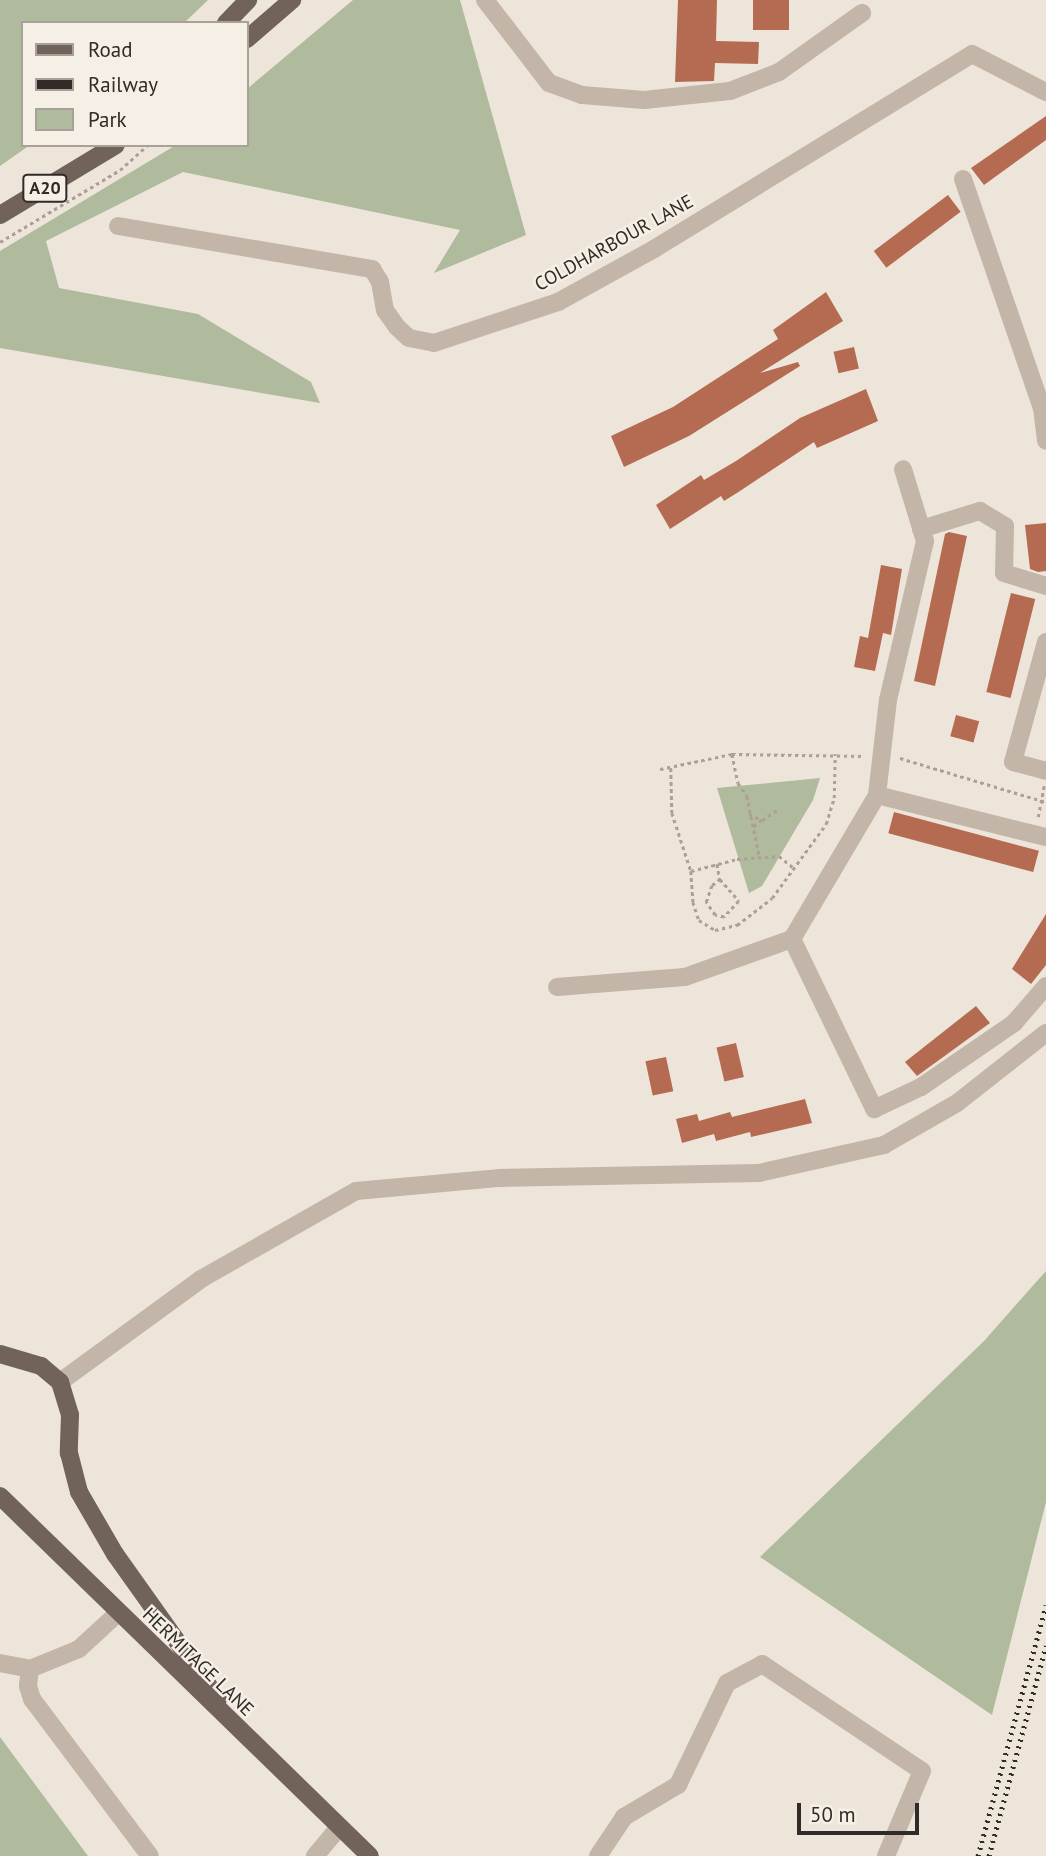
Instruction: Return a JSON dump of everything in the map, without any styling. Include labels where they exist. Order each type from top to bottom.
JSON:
[{"type":"main road","points":[[228,21],[248,0]]},
{"type":"main road","points":[[248,38],[292,0]]},
{"type":"main road","name":"A20","points":[[90,160],[103,147]]},
{"type":"main road","name":"A20","points":[[0,215],[113,147]]},
{"type":"main road","points":[[0,1354],[41,1366],[60,1382],[70,1415],[69,1453],[79,1492],[115,1555],[242,1734]]},
{"type":"main road","name":"HERMITAGE LANE","points":[[0,1496],[117,1614],[370,1856]]},
{"type":"street","points":[[485,0],[550,83],[582,95],[644,100],[730,91],[779,72],[862,13]]},
{"type":"street","name":"COLDHARBOUR LANE","points":[[118,226],[372,269],[380,282],[385,310],[397,327],[409,338],[434,343],[558,302],[654,249],[972,54],[1046,92]]},
{"type":"street","points":[[962,179],[1044,408],[1046,441]]},
{"type":"street","points":[[557,987],[685,977],[792,939],[877,795],[888,700],[925,541],[903,469]]},
{"type":"street","points":[[921,529],[980,511],[1005,526],[1004,573],[1046,586]]},
{"type":"street","points":[[1046,642],[1013,762],[1046,774]]},
{"type":"street","points":[[877,795],[1040,836]]},
{"type":"street","points":[[792,939],[874,1109],[921,1087],[1014,1023],[1046,986]]},
{"type":"street","points":[[60,1382],[201,1279],[356,1191],[500,1178],[759,1173],[884,1145],[957,1103],[1046,1033]]},
{"type":"street","points":[[0,1663],[30,1669],[79,1649],[117,1614]]},
{"type":"street","points":[[597,1856],[624,1817],[678,1785],[727,1683],[762,1664],[922,1771],[886,1856]]},
{"type":"street","points":[[30,1669],[32,1699],[150,1856]]},
{"type":"street","points":[[315,1856],[339,1827]]},
{"type":"path","points":[[0,242],[120,170],[146,147]]},
{"type":"path","points":[[732,754],[760,859]]},
{"type":"path","points":[[660,769],[732,754],[881,756],[1046,802]]},
{"type":"path","points":[[671,768],[671,813],[691,871],[699,920],[715,930],[737,925],[772,898],[826,824],[835,798],[835,754]]},
{"type":"path","points":[[1040,836],[1041,800],[1046,774]]},
{"type":"path","points":[[752,828],[779,809]]},
{"type":"path","points":[[749,814],[762,820]]},
{"type":"path","points":[[691,871],[717,864],[779,856],[794,868]]},
{"type":"path","points":[[717,864],[720,879],[738,901],[724,917],[715,915],[706,902],[712,885],[720,879]]},
{"type":"green space","points":[[0,0],[208,0],[186,21],[21,21],[21,147],[27,147],[0,166]]},
{"type":"green space","points":[[353,0],[460,0],[526,235],[434,273],[460,230],[183,172],[46,241],[59,288],[198,314],[311,382],[320,403],[0,348],[0,251],[173,147],[248,147],[248,88]]},
{"type":"green space","points":[[820,778],[813,800],[762,886],[749,893],[717,788]]},
{"type":"green space","points":[[1046,1271],[1046,1502],[992,1715],[760,1557],[984,1341]]},
{"type":"green space","points":[[0,1737],[88,1856],[0,1856]]},
{"type":"building","points":[[678,0],[717,0],[716,41],[759,42],[758,64],[715,63],[714,81],[675,82]]},
{"type":"building","points":[[753,0],[789,0],[789,30],[753,30]]},
{"type":"building","points":[[1046,116],[1046,140],[984,185],[971,168]]},
{"type":"building","points":[[948,195],[961,212],[886,268],[874,251]]},
{"type":"building","points":[[826,292],[843,321],[760,373],[798,362],[800,366],[689,436],[624,467],[611,436],[673,407],[778,339],[773,330]]},
{"type":"building","points":[[854,347],[859,368],[838,373],[834,352]]},
{"type":"building","points":[[866,389],[878,421],[817,448],[814,442],[724,501],[721,496],[670,529],[656,505],[701,475],[704,480],[736,461],[800,418]]},
{"type":"building","points":[[1046,523],[1046,571],[1038,572],[1030,569],[1025,525]]},
{"type":"building","points":[[949,532],[967,536],[935,686],[914,681],[945,534]]},
{"type":"building","points":[[881,565],[902,569],[891,635],[883,633],[875,671],[854,667],[860,636],[868,638]]},
{"type":"building","points":[[1011,593],[1035,599],[1011,698],[986,692]]},
{"type":"building","points":[[956,715],[979,721],[973,742],[950,736]]},
{"type":"building","points":[[894,812],[1039,851],[1033,872],[888,833]]},
{"type":"building","points":[[1046,914],[1046,965],[1031,984],[1012,969]]},
{"type":"building","points":[[976,1006],[990,1023],[917,1076],[905,1062]]},
{"type":"building","points":[[736,1043],[744,1077],[724,1082],[717,1047]]},
{"type":"building","points":[[666,1057],[673,1091],[653,1096],[645,1061]]},
{"type":"building","points":[[805,1099],[812,1123],[751,1137],[750,1132],[716,1141],[714,1134],[682,1143],[676,1119],[697,1114],[699,1121],[730,1112],[732,1117]]},
{"type":"railway","points":[[978,1856],[1046,1605]]},
{"type":"railway","points":[[989,1856],[1046,1646]]}]
